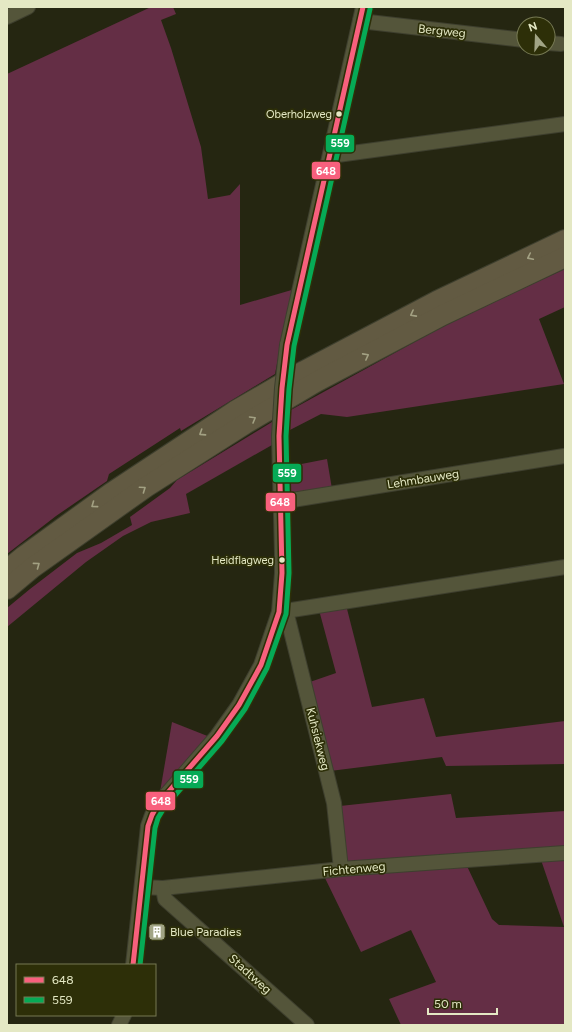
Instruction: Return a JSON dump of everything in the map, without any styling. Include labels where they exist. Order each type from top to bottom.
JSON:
[{"type":"highway","points":[[7,570],[111,492],[236,411],[304,371],[437,301],[565,240]]},
{"type":"highway","points":[[7,589],[32,568],[146,487],[245,424],[316,382],[443,315],[565,257]]},
{"type":"street","points":[[7,17],[28,7]]},
{"type":"street","points":[[133,964],[148,826],[152,815],[158,804],[217,736],[239,705],[261,664],[282,611],[279,436],[282,388],[287,345],[363,7]]},
{"type":"street","name":"Bergweg","points":[[360,21],[516,39]]},
{"type":"street","points":[[330,156],[565,124]]},
{"type":"street","name":"Lehmbauweg","points":[[280,502],[565,456]]},
{"type":"street","points":[[282,611],[565,567]]},
{"type":"street","name":"Kuhsiekweg","points":[[282,611],[334,803],[341,869]]},
{"type":"street","name":"Fichtenweg","points":[[142,887],[163,888],[341,869],[565,853]]},
{"type":"street","name":"Stadtweg","points":[[163,888],[165,899],[307,1025]]},
{"type":"street","points":[[119,1025],[124,1016]]},
{"type":"shaded area","points":[[151,7],[173,7],[176,14],[161,20],[201,147],[208,199],[230,195],[240,184],[240,305],[295,289],[281,343],[275,374],[181,431],[180,428],[109,474],[107,481],[56,516],[7,554],[7,74]]},
{"type":"shaded area","points":[[565,269],[565,307],[539,319],[564,384],[347,417],[321,414],[288,431],[289,411],[440,328]]},
{"type":"shaded area","points":[[272,422],[272,445],[186,494],[190,513],[151,522],[123,536],[86,562],[7,627],[7,608],[30,589],[77,553],[101,543],[132,525],[130,517],[170,488],[177,480]]},
{"type":"shaded area","points":[[327,459],[332,489],[291,494],[287,490],[286,467]]},
{"type":"shaded area","points":[[346,605],[372,707],[424,698],[436,737],[565,721],[565,764],[446,766],[442,757],[330,771],[307,683],[336,673],[319,610]]},
{"type":"shaded area","points":[[172,722],[210,737],[160,792]]},
{"type":"shaded area","points":[[451,794],[456,818],[565,811],[565,848],[345,863],[340,806]]},
{"type":"shaded area","points":[[565,858],[565,1025],[401,1025],[389,999],[436,982],[411,930],[361,952],[325,878],[466,864],[492,919],[499,925],[564,927],[541,860]]},
{"type":"transit line","name":"648","points":[[133,964],[148,826],[152,815],[158,804],[217,736],[239,705],[261,665],[279,612],[282,573],[279,436],[282,388],[287,345],[363,7]]},
{"type":"transit line","name":"559","points":[[140,964],[155,828],[158,818],[164,808],[222,741],[245,709],[267,668],[286,614],[289,573],[286,436],[294,346],[370,9]]},
{"type":"place","name":"Oberholzweg","points":[[339,114]]},
{"type":"place","name":"Heidflagweg","points":[[282,560]]},
{"type":"place","name":"Blue Paradies","points":[[157,932]]}]
